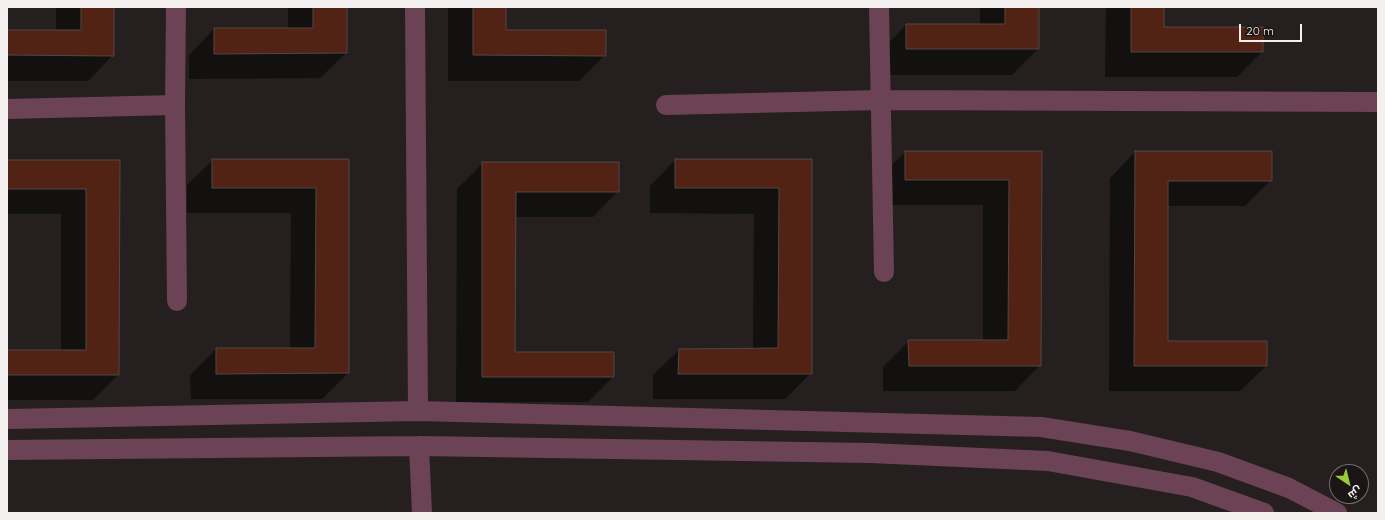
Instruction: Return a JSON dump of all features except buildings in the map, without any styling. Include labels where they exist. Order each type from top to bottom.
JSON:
[{"type":"street","points":[[176,7],[175,105],[177,301]]},
{"type":"street","points":[[415,7],[418,411]]},
{"type":"street","points":[[880,7],[884,272]]},
{"type":"street","points":[[666,105],[881,100],[1378,102]]},
{"type":"street","points":[[7,109],[175,105]]},
{"type":"street","points":[[7,419],[418,411],[1041,427],[1130,441],[1218,462],[1289,488],[1338,513]]},
{"type":"street","points":[[7,450],[419,446],[870,453],[1048,461],[1192,487],[1264,513]]},
{"type":"street","points":[[419,446],[422,513]]}]
